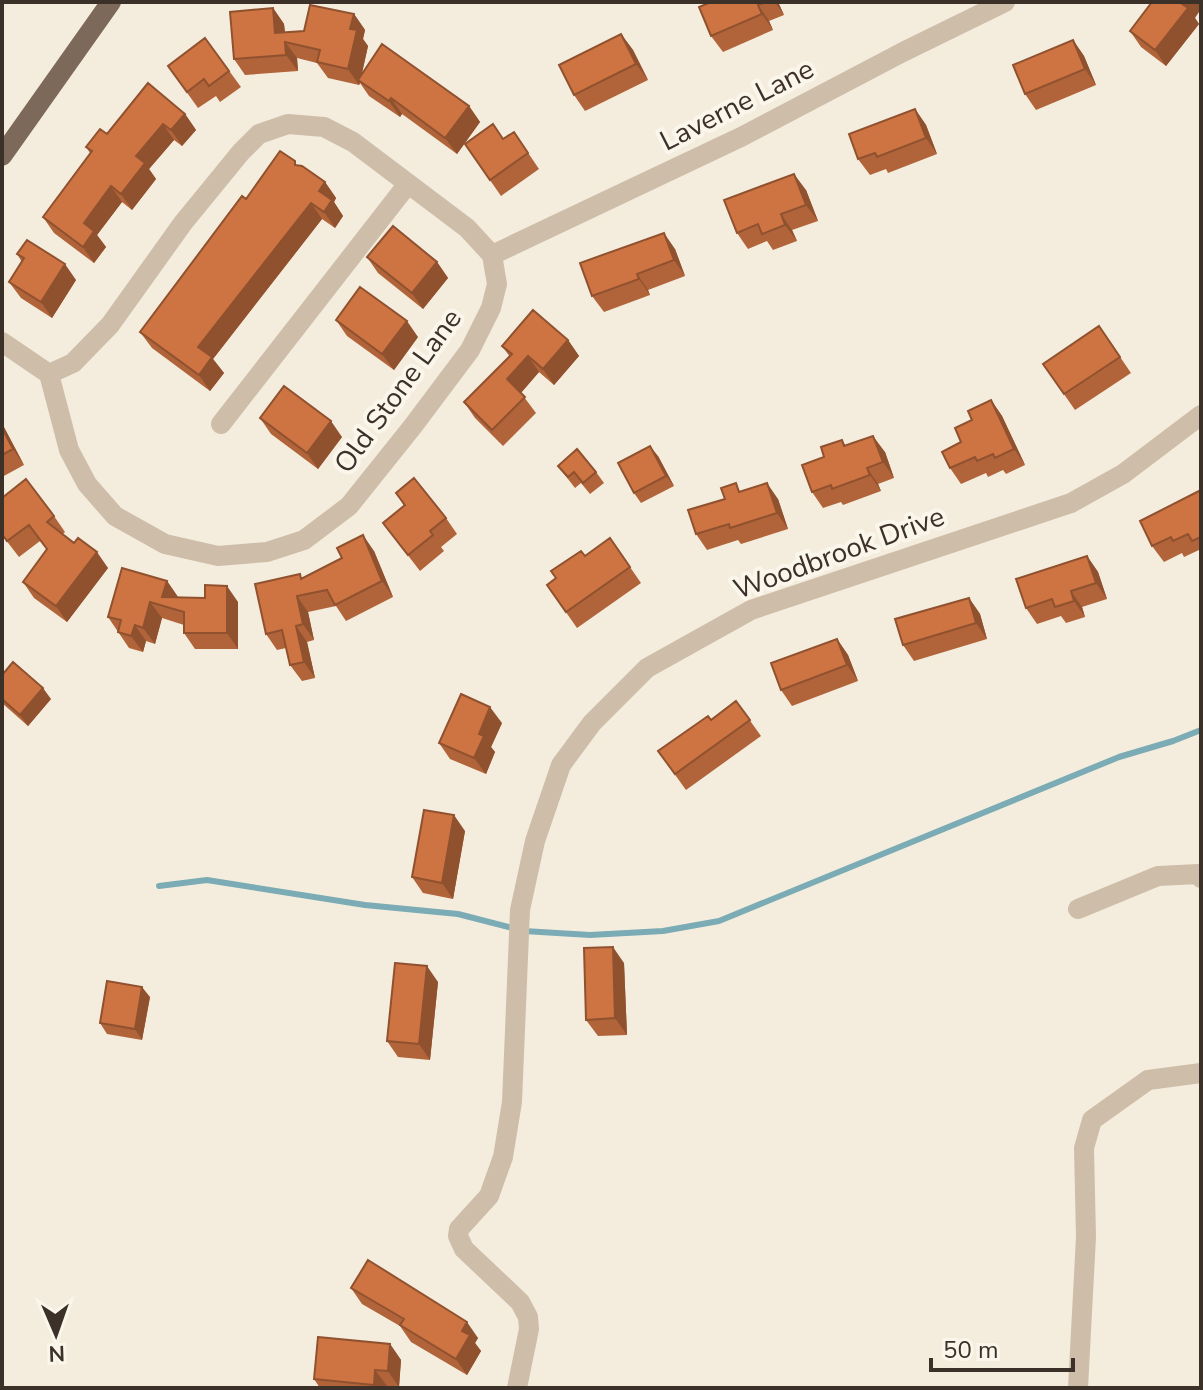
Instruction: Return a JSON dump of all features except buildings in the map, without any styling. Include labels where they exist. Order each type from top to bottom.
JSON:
[{"type":"main road","points":[[2,156],[111,2]]},
{"type":"street","name":"Laverne Lane","points":[[492,255],[741,137],[1005,2]]},
{"type":"street","points":[[2,342],[49,374],[73,363],[110,325],[183,223],[241,152],[259,134],[288,124],[324,127],[353,142],[467,228],[492,255]]},
{"type":"street","points":[[221,424],[407,185]]},
{"type":"street","name":"Old Stone Lane","points":[[49,374],[69,450],[87,484],[115,516],[165,544],[218,556],[267,552],[304,540],[349,506],[423,413],[470,350],[491,308],[497,284],[492,255]]},
{"type":"street","name":"Woodbrook Drive","points":[[517,1388],[529,1329],[528,1317],[520,1302],[464,1249],[458,1236],[459,1229],[489,1196],[503,1157],[512,1102],[520,910],[535,841],[561,765],[592,723],[647,668],[751,610],[1071,503],[1123,474],[1201,415]]},
{"type":"street","points":[[1078,909],[1158,876],[1198,874],[1201,878]]},
{"type":"street","points":[[1078,1388],[1086,1237],[1084,1148],[1092,1120],[1148,1080],[1201,1073]]},
{"type":"waterway","points":[[159,886],[207,880],[365,905],[458,914],[524,931],[590,935],[663,931],[719,921],[1119,757],[1201,730]]}]
